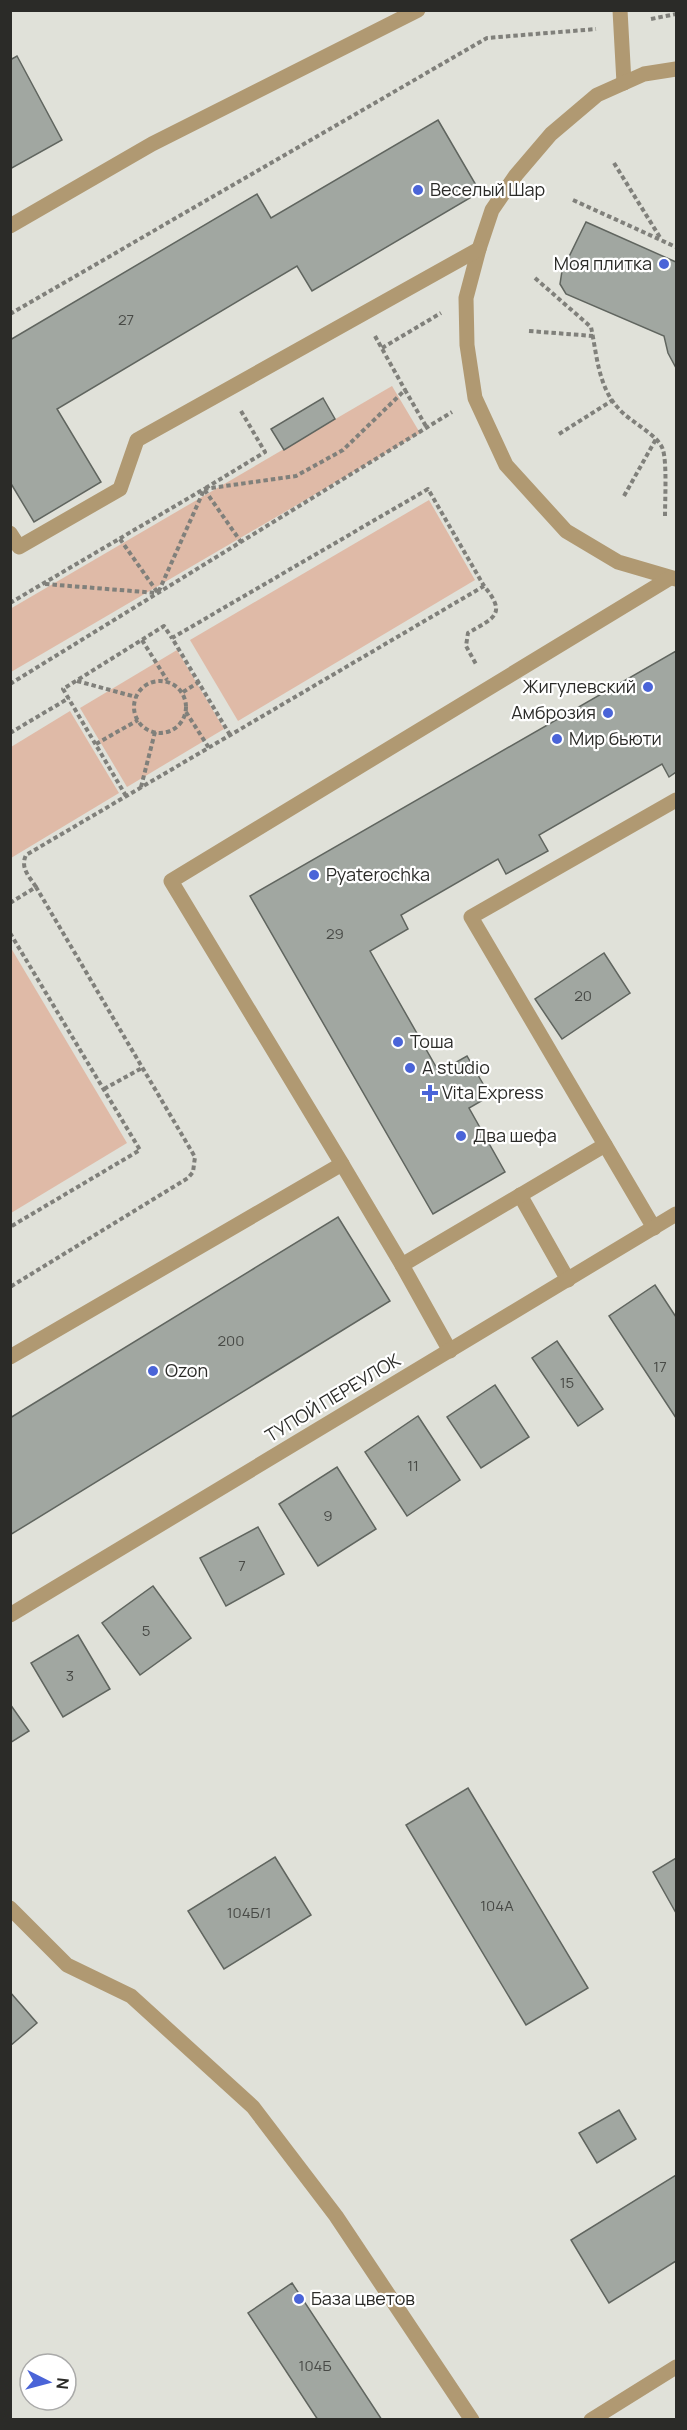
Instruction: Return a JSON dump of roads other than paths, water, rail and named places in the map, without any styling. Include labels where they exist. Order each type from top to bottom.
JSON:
[{"type":"street","points":[[10,226],[152,144],[418,10]]},
{"type":"street","points":[[621,18],[624,83]]},
{"type":"street","points":[[673,578],[618,562],[566,531],[506,465],[475,398],[467,345],[466,298],[492,210],[516,175],[551,134],[597,95],[644,74],[676,69]]},
{"type":"street","points":[[10,533],[15,550],[120,489],[137,440],[479,249]]},
{"type":"street","points":[[450,1351],[402,1265],[171,881],[673,578]]},
{"type":"street","points":[[654,1228],[471,917],[676,800]]},
{"type":"street","points":[[402,1265],[605,1145]]},
{"type":"street","points":[[10,1358],[342,1164]]},
{"type":"street","points":[[520,1195],[568,1280]]},
{"type":"street","name":"ТУПОЙ ПЕРЕУЛОК","points":[[10,1616],[676,1214]]},
{"type":"street","points":[[10,1908],[67,1965],[131,1996],[253,2107],[336,2216],[472,2420]]},
{"type":"street","points":[[591,2420],[676,2367]]},
{"type":"place","name":"Веселый Шар","points":[[418,190]]},
{"type":"place","name":"Моя плитка","points":[[664,264]]},
{"type":"place","name":"Жигулевский","points":[[648,687]]},
{"type":"place","name":"Амброзия","points":[[608,713]]},
{"type":"place","name":"Мир бьюти","points":[[557,739]]},
{"type":"place","name":"Pyaterochka","points":[[314,875]]},
{"type":"place","name":"Тоша","points":[[398,1042]]},
{"type":"place","name":"A studio","points":[[410,1068]]},
{"type":"place","name":"Vita Express","points":[[430,1093]]},
{"type":"place","name":"Два шефа","points":[[461,1136]]},
{"type":"place","name":"Ozon","points":[[153,1371]]},
{"type":"place","name":"База цветов","points":[[299,2299]]}]
